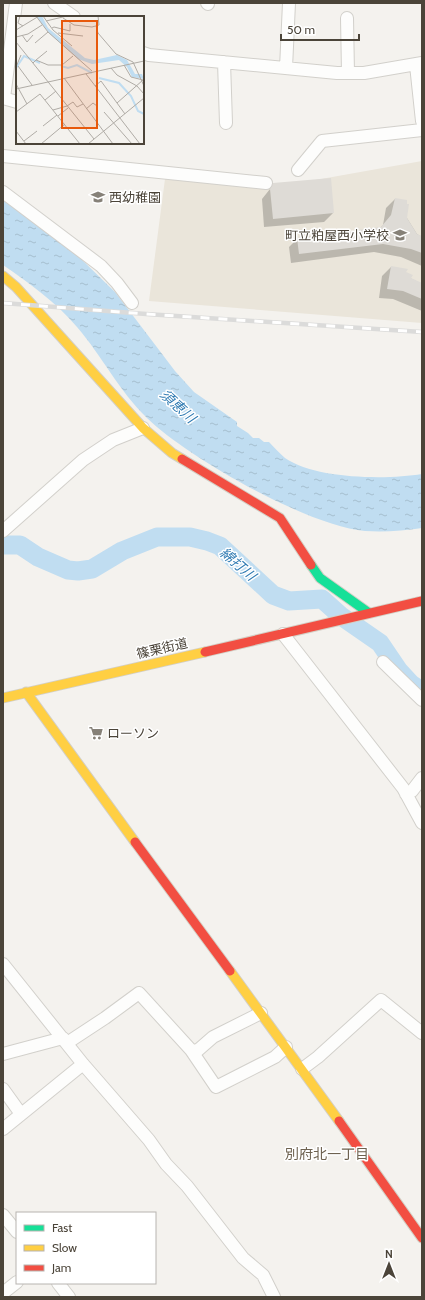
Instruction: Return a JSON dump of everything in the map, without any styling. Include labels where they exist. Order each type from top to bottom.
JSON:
[{"type":"street","points":[[16,3],[3,98],[16,102]]},
{"type":"street","points":[[54,3],[73,16]]},
{"type":"street","points":[[286,68],[289,3]]},
{"type":"street","points":[[348,18],[348,73]]},
{"type":"street","points":[[144,53],[348,73],[364,73],[419,64],[422,121]]},
{"type":"street","points":[[224,62],[226,123]]},
{"type":"street","points":[[298,170],[322,141],[422,130]]},
{"type":"street","points":[[3,156],[266,183]]},
{"type":"street","points":[[3,192],[101,266],[117,283],[132,303]]},
{"type":"street","points":[[3,276],[16,287],[143,428],[172,453],[280,518],[320,578],[369,613],[422,601]]},
{"type":"street","points":[[3,531],[84,460],[113,440],[143,428]]},
{"type":"street","name":"篠栗街道","points":[[3,698],[328,624],[369,613]]},
{"type":"street","points":[[283,634],[378,755],[406,794],[422,823]]},
{"type":"street","points":[[383,662],[422,700]]},
{"type":"street","points":[[26,692],[140,851],[302,1069],[422,1238]]},
{"type":"street","points":[[406,794],[412,791],[422,778]]},
{"type":"street","points":[[3,964],[83,1064],[149,1140],[166,1164],[187,1186],[243,1258],[263,1275],[274,1297]]},
{"type":"street","points":[[3,1054],[65,1041],[106,1018],[139,993],[191,1050],[216,1087],[275,1057],[286,1047]]},
{"type":"street","points":[[302,1069],[318,1057],[381,1000],[422,1033]]},
{"type":"street","points":[[191,1050],[197,1051],[213,1037],[261,1013]]},
{"type":"street","points":[[3,1129],[83,1064]]},
{"type":"street","points":[[3,1089],[21,1114]]},
{"type":"street","points":[[3,1215],[16,1231]]},
{"type":"street","points":[[3,1293],[16,1283]]},
{"type":"street","points":[[59,1284],[69,1297]]},
{"type":"shaded area","points":[[422,161],[422,323],[149,301],[165,179],[265,189]]},
{"type":"water","name":"須恵川","points":[[3,199],[75,253],[115,292],[175,371],[194,392],[237,422],[237,426],[253,438],[259,438],[264,442],[269,442],[285,458],[298,465],[332,474],[390,477],[422,474],[422,528],[394,531],[365,531],[341,526],[313,517],[250,488],[190,452],[166,434],[137,408],[86,338],[69,318],[42,293],[3,265]]},
{"type":"building","points":[[331,178],[334,213],[273,219],[270,189],[273,183]]},
{"type":"building","points":[[395,198],[407,200],[407,204],[409,204],[407,218],[417,234],[422,236],[422,253],[411,249],[383,244],[299,254],[297,238],[381,227],[391,215]]},
{"type":"building","points":[[391,266],[408,269],[406,272],[413,275],[411,278],[422,283],[422,299],[403,291],[387,289]]},
{"type":"waterway","name":"綿打川","points":[[3,545],[20,545],[38,557],[68,570],[78,571],[92,569],[122,551],[157,537],[190,537],[207,541],[220,546],[273,595],[289,601],[322,599],[341,616],[380,643],[399,671],[411,684],[422,691]]},
{"type":"railway","points":[[3,303],[422,332]]},
{"type":"traffic: fast","points":[[311,565],[320,578],[369,613]]},
{"type":"traffic: slow","points":[[3,276],[16,287],[143,428],[172,453],[182,459]]},
{"type":"traffic: slow","points":[[3,698],[205,652]]},
{"type":"traffic: slow","points":[[26,692],[135,842]]},
{"type":"traffic: slow","points":[[230,971],[339,1121]]},
{"type":"traffic: jam","points":[[182,459],[280,518],[311,565]]},
{"type":"traffic: jam","points":[[205,652],[422,601]]},
{"type":"traffic: jam","points":[[135,842],[230,971]]},
{"type":"traffic: jam","points":[[339,1121],[422,1238]]},
{"type":"place","name":"西幼稚園","points":[[98,197]]},
{"type":"place","name":"町立粕屋西小学校","points":[[400,235]]},
{"type":"place","name":"ローソン","points":[[96,733]]},
{"type":"district","name":"別府北一丁目","points":[[327,1154]]}]
